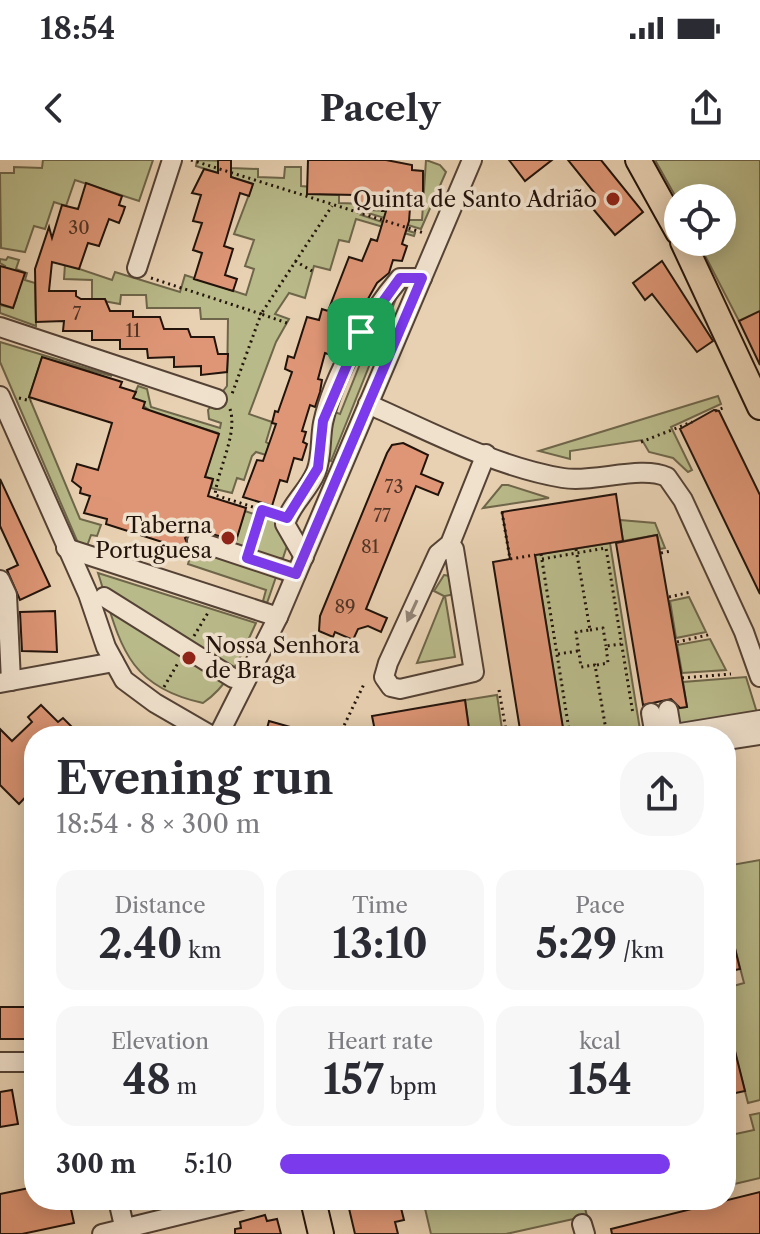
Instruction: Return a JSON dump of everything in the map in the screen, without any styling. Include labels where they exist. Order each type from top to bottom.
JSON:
[{"type":"main road","points":[[638,160],[664,207]]},
{"type":"main road","points":[[690,256],[760,407]]},
{"type":"main road","points":[[315,1210],[321,1234]]},
{"type":"street","points":[[143,273],[172,160]]},
{"type":"street","points":[[220,726],[278,617],[469,161]]},
{"type":"street","points":[[304,557],[285,524],[318,468],[323,421],[361,332],[400,278],[422,278]]},
{"type":"street","points":[[0,327],[217,399]]},
{"type":"street","points":[[0,396],[124,680],[144,696],[197,726]]},
{"type":"street","points":[[368,404],[529,471],[591,480],[651,473],[667,477],[675,485],[744,632],[760,677]]},
{"type":"street","points":[[450,544],[454,549],[474,672],[400,689],[391,687],[384,677],[388,663],[438,554],[450,544],[486,454]]},
{"type":"street","points":[[318,468],[336,478]]},
{"type":"street","points":[[197,541],[296,574]]},
{"type":"street","points":[[66,548],[278,617]]},
{"type":"street","points":[[0,580],[7,595],[5,682],[114,662]]},
{"type":"street","points":[[104,597],[233,678]]},
{"type":"street","points":[[744,632],[760,650]]},
{"type":"street","points":[[651,715],[658,726]]},
{"type":"street","points":[[721,726],[760,720]]},
{"type":"street","points":[[736,739],[760,735]]},
{"type":"street","points":[[0,1062],[24,1062]]},
{"type":"street","points":[[120,1210],[124,1226]]},
{"type":"street","points":[[102,1234],[196,1210]]},
{"type":"path","points":[[191,160],[439,238]]},
{"type":"path","points":[[287,518],[215,495],[217,473],[233,420],[228,405],[261,314],[333,205]]},
{"type":"path","points":[[295,261],[312,271]]},
{"type":"path","points":[[143,273],[287,323]]},
{"type":"path","points":[[715,411],[723,408]]},
{"type":"path","points":[[641,442],[692,422]]},
{"type":"path","points":[[247,558],[262,510]]},
{"type":"path","points":[[502,512],[510,559],[535,555]]},
{"type":"path","points":[[568,726],[542,557],[576,551],[606,548],[621,644],[651,715]]},
{"type":"path","points":[[576,551],[590,630]]},
{"type":"path","points":[[661,553],[671,551]]},
{"type":"path","points":[[669,597],[691,592]]},
{"type":"path","points":[[603,628],[606,646],[608,663],[581,667],[576,632],[603,628]]},
{"type":"path","points":[[677,642],[712,634]]},
{"type":"path","points":[[606,646],[621,644]]},
{"type":"path","points":[[557,655],[578,651]]},
{"type":"path","points":[[595,665],[605,726]]},
{"type":"path","points":[[682,678],[731,674]]},
{"type":"path","points":[[344,726],[364,684]]},
{"type":"path","points":[[499,690],[505,726]]},
{"type":"green space","points":[[43,160],[153,160],[139,201],[75,180],[66,206],[54,202],[45,229],[34,226],[25,252],[1,248],[0,173],[14,173],[14,167],[42,168]]},
{"type":"green space","points":[[197,160],[231,161],[231,168],[258,169],[258,177],[284,178],[285,167],[301,167],[301,186],[312,187],[312,194],[339,195],[339,203],[367,204],[367,210],[394,211],[394,220],[422,220],[426,160],[440,165],[446,172],[421,229],[365,212],[361,215],[415,233],[414,236],[356,219],[349,242],[339,240],[330,270],[314,266],[305,298],[289,293],[275,314],[289,319],[276,342],[249,414],[272,422],[266,442],[269,444],[266,455],[256,452],[252,456],[244,480],[237,478],[232,493],[211,488],[213,479],[205,477],[218,433],[153,413],[133,398],[138,386],[147,389],[151,407],[220,428],[221,423],[209,419],[208,410],[227,386],[228,319],[201,319],[200,308],[147,308],[146,295],[121,295],[120,304],[92,299],[92,280],[64,279],[65,264],[112,280],[115,272],[180,292],[185,275],[246,295],[254,269],[245,266],[254,240],[234,234],[253,184],[196,166]]},
{"type":"green space","points":[[655,160],[760,160],[760,311],[739,321],[705,256],[736,256],[736,184],[668,184]]},
{"type":"green space","points":[[8,257],[19,260],[16,269],[27,273],[25,280],[35,283],[36,326],[0,313],[0,305],[13,308],[17,297],[2,277],[5,266],[0,259],[6,260]]},
{"type":"green space","points":[[400,289],[331,461],[324,457],[332,411],[340,414],[370,339],[363,336]]},
{"type":"green space","points":[[0,342],[112,376],[42,358],[29,397],[80,519],[101,525],[97,536],[91,535],[87,546],[78,543],[0,362]]},
{"type":"green space","points":[[718,396],[721,404],[671,427],[692,470],[688,472],[673,458],[649,452],[642,440],[570,451],[570,459],[539,451]]},
{"type":"green space","points":[[502,485],[508,485],[549,498],[483,508]]},
{"type":"green space","points":[[245,511],[280,523],[287,546],[283,558],[271,559],[214,540],[215,535],[235,541]]},
{"type":"green space","points":[[620,520],[655,523],[665,548],[660,549],[657,535],[623,541]]},
{"type":"green space","points":[[610,543],[639,726],[562,726],[535,555]]},
{"type":"green space","points":[[193,547],[277,574],[267,603],[263,601],[266,590],[188,564]]},
{"type":"green space","points":[[98,573],[256,623],[235,667],[221,687],[203,703],[156,685],[141,672],[120,640]]},
{"type":"green space","points":[[444,575],[450,576],[455,594],[445,596],[455,657],[417,663],[444,596],[434,591]]},
{"type":"green space","points":[[689,597],[706,632],[676,638],[670,601]]},
{"type":"green space","points":[[710,639],[726,670],[682,673],[677,645]]},
{"type":"green space","points":[[746,677],[758,716],[677,726],[674,709],[687,707],[683,682]]},
{"type":"green space","points":[[497,695],[502,726],[469,726],[465,700]]},
{"type":"green space","points":[[760,860],[760,1100],[748,1103],[736,1057],[736,985],[744,983],[736,952],[736,864]]},
{"type":"green space","points":[[760,1113],[760,1178],[736,1184],[736,1134],[754,1130],[750,1115]]},
{"type":"green space","points":[[425,1210],[586,1210],[587,1216],[506,1234],[431,1234]]},
{"type":"building","points":[[218,160],[231,160],[231,177],[253,184],[249,196],[240,193],[224,246],[233,249],[225,275],[237,279],[233,291],[194,279],[202,253],[193,250],[202,223],[193,221],[201,195],[192,193],[204,169],[218,173]]},
{"type":"building","points":[[308,160],[386,160],[412,165],[412,170],[423,171],[423,195],[411,195],[409,221],[402,244],[407,246],[402,261],[393,260],[389,273],[377,283],[364,306],[360,306],[349,330],[342,329],[334,356],[325,353],[318,379],[322,380],[320,392],[315,407],[310,405],[302,431],[306,432],[303,442],[307,444],[302,460],[294,458],[287,482],[280,480],[272,506],[243,497],[257,460],[263,461],[276,424],[272,423],[275,411],[278,412],[292,372],[285,369],[288,356],[294,358],[307,317],[319,320],[322,309],[328,311],[349,257],[362,261],[371,239],[377,241],[386,211],[382,211],[382,204],[356,204],[356,195],[307,194]]},
{"type":"building","points":[[509,160],[552,160],[525,181]]},
{"type":"building","name":"Quinta de Santo Adrião","points":[[568,160],[601,160],[643,212],[615,235],[588,203],[597,196]]},
{"type":"building","points":[[86,183],[122,196],[119,205],[125,207],[123,213],[119,223],[109,219],[99,246],[88,243],[79,269],[52,262],[49,291],[76,291],[76,296],[81,299],[105,299],[110,311],[133,311],[133,317],[160,317],[164,329],[188,329],[191,337],[214,337],[218,354],[228,354],[227,372],[201,375],[201,366],[174,367],[174,357],[148,358],[147,349],[120,349],[120,340],[92,340],[92,331],[63,331],[64,321],[36,322],[35,269],[49,227],[52,238],[62,205],[78,209]]},
{"type":"building","points":[[662,261],[713,341],[697,352],[652,294],[645,300],[633,283]]},
{"type":"building","points":[[0,266],[25,273],[13,308],[0,304]]},
{"type":"building","points":[[760,311],[760,365],[739,321]]},
{"type":"building","points":[[42,357],[122,382],[120,387],[136,392],[133,398],[145,402],[143,408],[219,434],[205,477],[213,479],[208,496],[246,508],[236,541],[195,529],[185,538],[190,551],[106,524],[107,519],[84,513],[90,496],[80,493],[81,488],[72,481],[77,464],[98,470],[112,423],[29,397]]},
{"type":"building","points":[[714,410],[719,411],[760,495],[760,594],[680,429]]},
{"type":"building","points":[[403,443],[428,455],[421,474],[443,483],[438,495],[416,486],[366,609],[387,618],[381,632],[368,626],[358,629],[353,640],[335,632],[333,637],[319,631],[320,616],[387,453],[392,445]]},
{"type":"building","points":[[0,479],[50,586],[20,600],[7,570],[18,565],[0,526]]},
{"type":"building","points":[[616,494],[623,541],[535,555],[563,726],[519,726],[493,562],[510,559],[502,512]]},
{"type":"building","points":[[657,535],[687,707],[680,708],[671,699],[643,705],[616,543]]},
{"type":"building","points":[[55,611],[57,652],[22,651],[20,612]]},
{"type":"building","points":[[465,700],[469,726],[374,726],[372,716]]},
{"type":"building","points":[[41,705],[58,722],[63,718],[71,726],[28,726],[32,722],[28,717]]},
{"type":"building","points":[[269,721],[287,726],[268,726]]},
{"type":"building","points":[[0,729],[12,741],[24,730],[24,799],[19,804],[0,785]]},
{"type":"building","points":[[0,1007],[24,1007],[24,1039],[0,1039]]},
{"type":"building","points":[[736,1055],[745,1091],[736,1093]]},
{"type":"building","points":[[12,1090],[18,1124],[0,1127],[0,1092]]},
{"type":"building","points":[[24,1189],[24,1210],[71,1210],[74,1223],[22,1234],[0,1234],[0,1194]]},
{"type":"building","points":[[760,1192],[760,1234],[612,1234],[611,1229],[688,1210],[736,1210],[736,1198]]},
{"type":"building","points":[[349,1210],[402,1210],[404,1220],[395,1222],[398,1234],[355,1234]]},
{"type":"building","points":[[265,1215],[267,1221],[277,1219],[281,1234],[235,1234],[235,1229],[241,1228],[240,1222]]},
{"type":"place","name":"Quinta de Santo Adrião","points":[[613,199]]},
{"type":"place","name":"Taberna Portuguesa","points":[[228,538]]},
{"type":"place","name":"Nossa Senhora de Braga","points":[[189,658]]},
{"type":"route","points":[[400,278],[422,278],[296,574],[247,558],[262,510],[287,518],[305,494],[318,468],[323,421],[361,332],[377,305],[400,278]]}]
